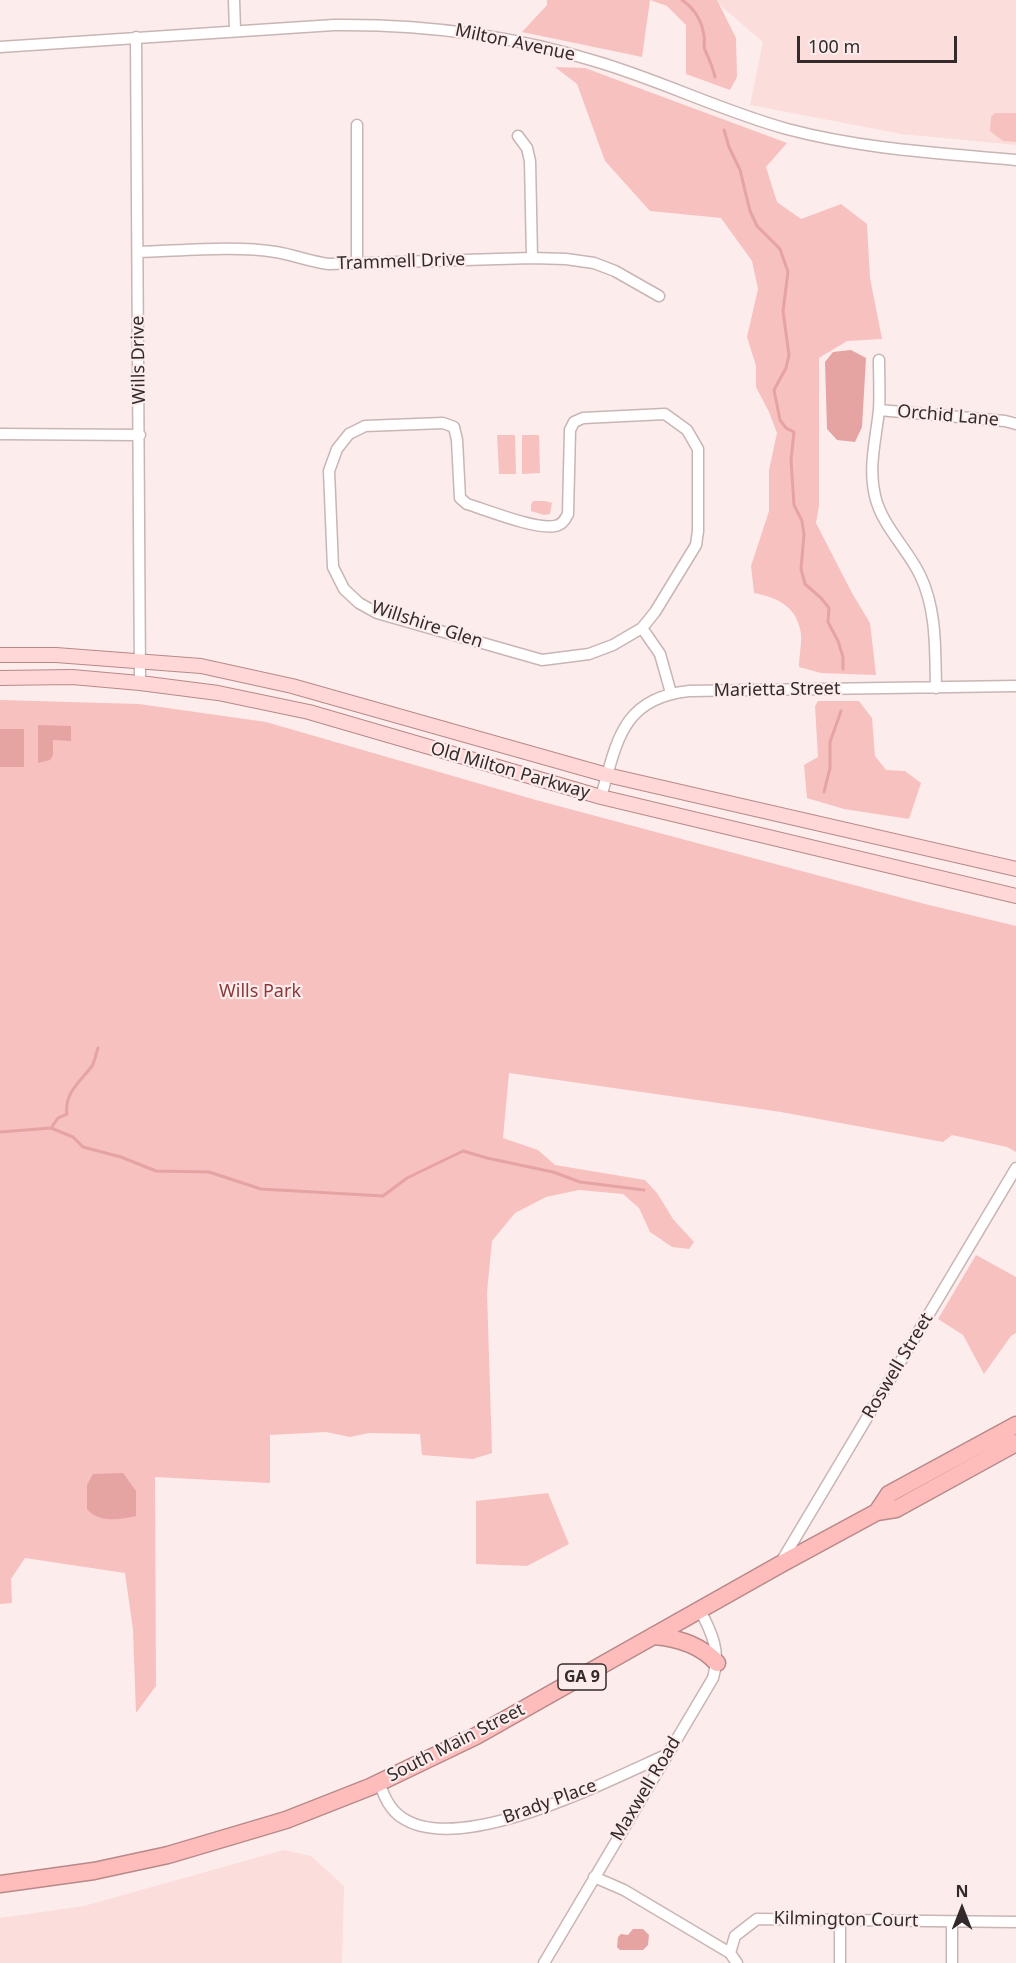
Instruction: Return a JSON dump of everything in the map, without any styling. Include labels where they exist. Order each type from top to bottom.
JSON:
[{"type":"highway","name":"South Main Street","points":[[877,1512],[889,1494],[1016,1425]]},
{"type":"highway","name":"South Main Street","points":[[0,1884],[94,1871],[168,1855],[285,1820],[378,1783],[476,1736],[780,1564],[877,1512],[896,1509],[1014,1444]]},
{"type":"highway","points":[[654,1636],[673,1638],[690,1644],[708,1653],[717,1663]]},
{"type":"main road","name":"Old Milton Parkway","points":[[0,655],[140,660],[201,666],[292,686],[607,774],[1016,869]]},
{"type":"main road","name":"Old Milton Parkway","points":[[0,678],[72,677],[140,683],[218,693],[309,712],[601,797],[1016,896]]},
{"type":"street","points":[[234,0],[235,30]]},
{"type":"street","name":"Milton Avenue","points":[[0,47],[334,25],[384,25],[445,29],[502,37],[599,62],[744,116],[790,129],[888,149],[1016,160]]},
{"type":"street","name":"Wills Drive","points":[[136,37],[140,683]]},
{"type":"street","points":[[357,125],[357,264]]},
{"type":"street","points":[[518,136],[527,148],[530,161],[532,258]]},
{"type":"street","name":"Trammell Drive","points":[[138,252],[244,249],[276,252],[322,263],[357,264],[532,258],[594,262],[659,296]]},
{"type":"street","points":[[879,360],[879,410],[873,440],[875,494],[883,518],[915,566],[926,592],[934,628],[936,688]]},
{"type":"street","name":"Orchid Lane","points":[[879,410],[1005,421],[1016,424]]},
{"type":"street","name":"Willshire Glen","points":[[665,414],[676,420],[687,430],[698,449],[696,545],[655,612],[642,628],[614,645],[589,654],[542,660],[377,613],[359,603],[344,589],[333,567],[329,471],[337,449],[349,434],[365,426],[443,423],[454,427],[457,440],[460,498],[467,504],[541,526],[556,526],[564,521],[570,503],[570,430],[574,422],[583,418],[665,414]]},
{"type":"street","points":[[0,434],[140,435]]},
{"type":"street","points":[[642,628],[660,654],[671,693]]},
{"type":"street","name":"Marietta Street","points":[[601,797],[621,735],[630,718],[651,700],[671,693],[1016,686]]},
{"type":"street","name":"Roswell Street","points":[[780,1564],[1016,1168]]},
{"type":"street","points":[[700,1610],[717,1651],[717,1663]]},
{"type":"street","name":"Maxwell Road","points":[[543,1963],[713,1678],[717,1663]]},
{"type":"street","name":"Brady Place","points":[[378,1783],[387,1803],[400,1817],[424,1828],[469,1827],[528,1814],[666,1755]]},
{"type":"street","points":[[594,1877],[624,1890],[730,1953],[737,1963]]},
{"type":"street","name":"Kilmington Court","points":[[730,1953],[735,1936],[757,1919],[1016,1922]]},
{"type":"street","points":[[840,1920],[840,1963]]},
{"type":"street","points":[[952,1922],[952,1963]]},
{"type":"shaded area","points":[[717,0],[1016,0],[1016,145],[902,134],[750,105],[763,42]]},
{"type":"shaded area","points":[[851,350],[866,358],[862,427],[855,442],[837,440],[827,429],[825,362],[833,352]]},
{"type":"shaded area","points":[[38,725],[71,726],[71,741],[53,740],[53,755],[50,760],[38,763]]},
{"type":"shaded area","points":[[0,729],[24,729],[24,767],[0,767]]},
{"type":"shaded area","points":[[123,1473],[136,1491],[136,1516],[123,1519],[97,1517],[87,1509],[87,1485],[93,1474]]},
{"type":"shaded area","points":[[284,1850],[311,1856],[344,1886],[342,1963],[0,1963],[0,1918],[84,1906]]},
{"type":"shaded area","points":[[633,1929],[643,1929],[649,1935],[648,1945],[643,1950],[620,1950],[617,1947],[618,1937],[621,1934],[628,1935]]},
{"type":"green space","points":[[547,0],[650,0],[642,57],[522,32],[547,5]]},
{"type":"green space","points":[[650,0],[717,0],[736,38],[737,77],[730,90],[686,74],[686,25],[667,6]]},
{"type":"green space","points":[[555,67],[585,68],[787,143],[766,167],[777,202],[801,219],[841,204],[867,224],[870,278],[882,339],[847,341],[819,358],[819,506],[816,523],[870,623],[876,675],[821,673],[799,667],[801,633],[794,614],[776,600],[754,593],[751,566],[769,511],[769,470],[777,433],[756,387],[756,366],[747,337],[758,289],[752,261],[721,218],[650,211],[605,161],[577,84]]},
{"type":"green space","points":[[995,113],[1016,113],[1016,142],[1003,141],[990,131],[991,117]]},
{"type":"green space","points":[[497,435],[515,435],[516,474],[499,474]]},
{"type":"green space","points":[[522,435],[539,435],[540,473],[522,474]]},
{"type":"green space","points":[[533,501],[552,503],[550,514],[544,515],[531,511]]},
{"type":"green space","name":"Wills Park","points":[[0,700],[139,704],[266,722],[536,800],[925,904],[1016,926],[1016,1152],[1007,1147],[952,1135],[943,1142],[781,1112],[509,1073],[503,1138],[538,1150],[555,1165],[645,1180],[657,1193],[673,1219],[694,1242],[689,1249],[672,1247],[650,1232],[639,1208],[623,1194],[579,1190],[546,1197],[515,1213],[492,1241],[487,1292],[492,1453],[473,1459],[422,1455],[420,1434],[369,1433],[350,1437],[326,1432],[270,1435],[270,1483],[155,1477],[156,1686],[136,1713],[133,1630],[125,1573],[25,1558],[11,1579],[12,1603],[0,1604]]},
{"type":"green space","points":[[818,701],[859,701],[872,718],[875,756],[886,770],[905,771],[921,783],[909,819],[844,809],[807,798],[804,765],[818,757],[815,706]]},
{"type":"green space","points":[[976,1255],[1016,1277],[1016,1333],[1011,1336],[984,1374],[963,1335],[938,1319]]},
{"type":"green space","points":[[548,1493],[569,1544],[527,1566],[476,1564],[476,1501]]},
{"type":"waterway","points":[[682,0],[691,7],[700,20],[704,48],[715,77]]},
{"type":"waterway","points":[[724,130],[740,170],[750,211],[757,226],[780,249],[788,272],[783,311],[789,355],[786,368],[774,390],[780,420],[786,428],[794,432],[791,460],[794,505],[802,521],[804,535],[801,569],[805,584],[829,608],[828,622],[838,641],[843,657],[843,669]]},
{"type":"waterway","points":[[824,792],[830,768],[830,742],[841,711]]},
{"type":"waterway","points":[[51,1128],[58,1118],[67,1114],[70,1094],[92,1066],[98,1048]]},
{"type":"waterway","points":[[0,1132],[51,1128],[73,1137],[83,1147],[121,1157],[156,1171],[209,1172],[261,1189],[383,1196],[407,1178],[463,1151],[553,1172],[580,1182],[644,1190]]}]
